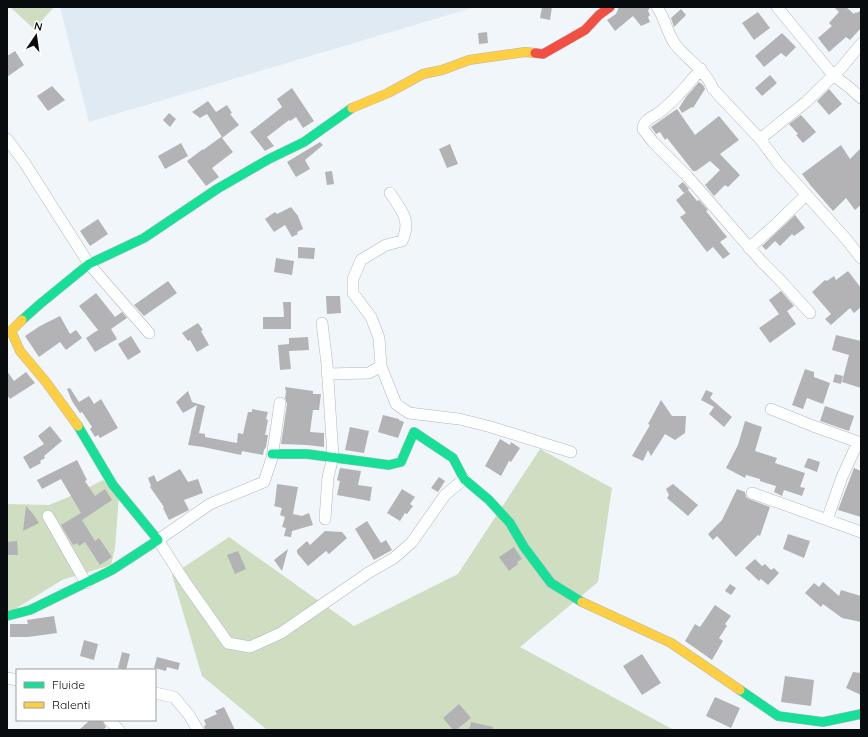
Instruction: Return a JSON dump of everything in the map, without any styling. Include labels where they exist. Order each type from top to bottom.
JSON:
[{"type":"street","points":[[464,479],[445,495],[412,542],[394,558],[368,573],[281,633],[250,647],[228,643],[185,582],[158,540],[114,485],[75,421],[46,382],[20,351],[9,328],[89,264],[144,238],[217,189],[269,159],[304,142],[356,106],[388,93],[423,74],[442,70],[469,60],[525,52],[543,54],[585,30],[599,15],[610,7]]},
{"type":"street","points":[[657,7],[675,43],[701,69],[713,89],[760,139],[778,163],[846,239],[861,258]]},
{"type":"street","points":[[777,7],[833,75],[861,98]]},
{"type":"street","points":[[760,139],[806,102],[842,67],[861,44]]},
{"type":"street","points":[[701,69],[677,96],[662,110],[646,121],[643,125],[643,129],[688,177],[749,248],[810,313]]},
{"type":"street","points":[[7,139],[24,162],[89,264],[149,333]]},
{"type":"street","points":[[390,193],[406,219],[405,234],[402,241],[386,246],[361,260],[353,279],[352,293],[371,317],[379,338],[381,366],[396,404],[409,413],[459,419],[491,427],[571,452]]},
{"type":"street","points":[[749,248],[806,195]]},
{"type":"street","points":[[322,324],[328,374],[333,457],[328,477],[325,519]]},
{"type":"street","points":[[328,374],[369,374],[381,366]]},
{"type":"street","points":[[7,616],[30,610],[112,570],[210,504],[264,482],[272,454],[280,403]]},
{"type":"street","points":[[771,409],[813,426],[859,437],[842,477],[827,520]]},
{"type":"street","points":[[272,454],[307,454],[389,465],[401,462],[414,432],[453,458],[464,479],[489,500],[510,523],[524,547],[551,583],[586,604],[671,642],[778,716],[823,722],[861,714]]},
{"type":"street","points":[[752,493],[861,532]]},
{"type":"street","points":[[48,516],[86,583]]},
{"type":"street","points":[[156,693],[174,697],[189,715],[198,730]]},
{"type":"street","points":[[111,721],[120,730]]},
{"type":"shaded area","points":[[60,7],[475,7],[89,122]]},
{"type":"green space","points":[[10,7],[54,7],[34,29]]},
{"type":"green space","points":[[540,449],[612,488],[598,582],[520,647],[674,730],[267,730],[202,676],[172,575],[229,537],[354,626],[458,574]]},
{"type":"green space","points":[[103,480],[119,495],[115,548],[111,565],[62,580],[7,614],[7,504],[49,505],[78,493]]},
{"type":"building","points":[[542,7],[552,7],[550,20],[540,18]]},
{"type":"building","points":[[619,7],[650,7],[648,11],[650,15],[648,17],[650,22],[641,26],[633,16],[615,31],[607,20],[616,14]]},
{"type":"building","points":[[834,7],[846,7],[854,14],[861,10],[861,28],[850,40],[846,37],[829,52],[818,38],[832,26],[829,23],[839,12]]},
{"type":"building","points":[[681,9],[686,15],[674,27],[671,18]]},
{"type":"building","points":[[758,12],[770,28],[754,40],[742,23]]},
{"type":"building","points":[[487,32],[488,43],[479,44],[478,33]]},
{"type":"building","points":[[782,33],[796,47],[786,57],[781,53],[764,67],[755,56]]},
{"type":"building","points":[[15,51],[24,65],[7,77],[7,56]]},
{"type":"building","points":[[770,75],[777,83],[762,96],[755,88]]},
{"type":"building","points":[[699,82],[705,89],[693,108],[692,107],[682,113],[679,108]]},
{"type":"building","points":[[52,86],[65,100],[48,111],[37,96]]},
{"type":"building","points":[[292,88],[314,121],[303,128],[296,117],[290,121],[289,120],[267,137],[274,146],[265,151],[250,132],[282,107],[277,99]]},
{"type":"building","points":[[829,89],[842,104],[829,115],[817,101]]},
{"type":"building","points":[[208,101],[216,112],[227,105],[232,113],[230,114],[239,125],[222,138],[233,152],[212,168],[219,177],[206,186],[187,161],[222,137],[207,114],[200,118],[192,112]]},
{"type":"building","points":[[677,109],[695,135],[719,116],[739,140],[720,154],[740,175],[728,187],[725,185],[714,196],[705,185],[720,170],[710,161],[696,171],[693,171],[667,138],[665,140],[660,132],[656,134],[651,127]]},
{"type":"building","points":[[169,113],[176,119],[170,127],[163,120]]},
{"type":"building","points":[[801,115],[816,132],[803,143],[796,135],[798,134],[789,124]]},
{"type":"building","points":[[320,142],[323,145],[305,160],[310,169],[296,177],[287,162]]},
{"type":"building","points":[[181,143],[188,156],[165,169],[158,156]]},
{"type":"building","points":[[450,144],[458,164],[447,168],[439,149]]},
{"type":"building","points":[[841,145],[850,159],[861,148],[861,205],[855,210],[846,198],[833,211],[802,174]]},
{"type":"building","points":[[332,171],[334,184],[327,185],[325,172]]},
{"type":"building","points":[[683,182],[689,189],[684,193],[678,186]]},
{"type":"building","points":[[688,190],[697,201],[699,200],[708,210],[706,211],[727,237],[720,242],[730,254],[723,259],[713,247],[707,252],[680,217],[686,213],[676,200]]},
{"type":"building","points":[[291,207],[298,216],[303,229],[292,237],[285,225],[274,232],[265,219],[275,212],[277,214]]},
{"type":"building","points":[[795,215],[805,228],[794,236],[792,234],[780,246],[775,241],[766,250],[762,246]]},
{"type":"building","points":[[98,219],[108,234],[90,246],[80,231]]},
{"type":"building","points":[[298,247],[315,248],[314,259],[298,258]]},
{"type":"building","points":[[276,258],[294,261],[292,275],[274,272]]},
{"type":"building","points":[[848,271],[861,288],[861,307],[854,313],[850,308],[831,325],[825,319],[831,314],[812,292],[825,280],[827,281],[834,276],[836,280]]},
{"type":"building","points":[[168,281],[177,293],[144,316],[134,305]]},
{"type":"building","points":[[781,291],[794,306],[787,311],[796,324],[770,343],[759,328],[779,314],[769,300]]},
{"type":"building","points":[[96,293],[115,317],[122,312],[127,318],[111,329],[117,339],[95,352],[86,338],[98,330],[79,306]]},
{"type":"building","points":[[326,296],[340,296],[341,313],[327,314]]},
{"type":"building","points":[[283,302],[291,302],[291,329],[263,329],[263,317],[284,317]]},
{"type":"building","points":[[60,316],[70,334],[76,330],[82,338],[66,350],[60,342],[39,357],[25,336],[40,326]]},
{"type":"building","points":[[198,323],[203,330],[201,331],[209,345],[197,352],[190,340],[188,341],[182,333]]},
{"type":"building","points":[[836,335],[861,341],[861,388],[842,382],[849,355],[832,350]]},
{"type":"building","points":[[131,336],[141,352],[128,360],[118,344]]},
{"type":"building","points":[[308,337],[309,350],[289,351],[291,369],[280,370],[278,345],[289,344],[289,338]]},
{"type":"building","points":[[805,369],[814,372],[814,377],[830,383],[823,404],[807,398],[803,409],[792,405]]},
{"type":"building","points":[[7,371],[14,381],[26,372],[35,383],[10,399],[7,395]]},
{"type":"building","points":[[835,374],[843,376],[841,384],[833,382]]},
{"type":"building","points":[[285,387],[313,391],[313,394],[321,394],[319,410],[313,410],[310,432],[324,433],[324,447],[281,444],[287,404],[285,398]]},
{"type":"building","points":[[70,388],[79,402],[89,396],[94,404],[101,399],[118,428],[100,438],[98,435],[95,437],[90,429],[92,427],[82,412],[80,413],[72,401],[67,389]]},
{"type":"building","points":[[706,390],[713,393],[710,398],[732,417],[724,427],[709,414],[714,407],[701,400]]},
{"type":"building","points":[[188,391],[192,402],[205,406],[199,433],[205,434],[205,437],[237,443],[238,433],[243,434],[248,412],[252,412],[252,409],[268,412],[265,435],[268,435],[263,455],[242,451],[241,455],[188,445],[197,405],[183,413],[176,402]]},
{"type":"building","points":[[661,400],[672,416],[686,416],[685,433],[675,440],[665,434],[651,456],[648,450],[643,461],[632,456],[650,425],[648,424]]},
{"type":"building","points":[[825,406],[854,416],[849,431],[820,421]]},
{"type":"building","points":[[383,415],[399,419],[404,422],[398,438],[378,432]]},
{"type":"building","points":[[745,421],[762,427],[755,451],[777,458],[775,463],[805,473],[800,487],[805,488],[802,496],[784,490],[782,496],[774,492],[776,486],[746,475],[745,478],[726,468],[738,445]]},
{"type":"building","points":[[50,426],[62,441],[44,456],[45,458],[40,461],[41,463],[30,469],[23,457],[44,444],[38,436]]},
{"type":"building","points":[[350,427],[369,431],[364,453],[345,450]]},
{"type":"building","points":[[500,439],[510,445],[511,442],[520,448],[511,462],[509,461],[501,476],[485,466]]},
{"type":"building","points":[[808,458],[820,462],[817,472],[804,467]]},
{"type":"building","points":[[77,460],[87,480],[85,481],[95,496],[105,489],[112,500],[82,520],[95,541],[99,538],[112,557],[100,565],[85,542],[79,546],[77,543],[73,545],[61,525],[81,513],[61,479],[42,489],[37,480]]},
{"type":"building","points":[[340,468],[361,471],[358,485],[372,487],[370,501],[337,495],[340,481],[337,480]]},
{"type":"building","points":[[854,468],[861,471],[861,517],[838,510]]},
{"type":"building","points":[[180,469],[188,482],[198,479],[203,493],[184,500],[189,510],[169,520],[163,508],[164,507],[150,487],[148,478],[154,475],[157,482]]},
{"type":"building","points":[[439,477],[445,481],[438,492],[431,488]]},
{"type":"building","points":[[277,484],[298,487],[293,514],[302,516],[309,513],[313,525],[292,531],[291,537],[284,536],[286,528],[282,527],[285,517],[280,515],[282,508],[274,506]]},
{"type":"building","points":[[673,484],[698,505],[688,516],[667,498],[669,495],[666,489]]},
{"type":"building","points":[[402,489],[415,497],[410,504],[413,506],[407,514],[405,513],[400,521],[387,513]]},
{"type":"building","points":[[737,489],[745,492],[746,497],[749,499],[770,507],[760,536],[758,535],[736,557],[717,536],[713,540],[708,534],[722,520]]},
{"type":"building","points":[[26,506],[39,523],[23,531]]},
{"type":"building","points":[[367,521],[381,543],[386,540],[392,550],[374,560],[355,529]]},
{"type":"building","points":[[325,531],[342,532],[347,538],[329,554],[326,551],[308,566],[297,553],[297,550],[307,541],[310,545]]},
{"type":"building","points":[[788,534],[810,541],[804,558],[783,549]]},
{"type":"building","points":[[17,541],[18,555],[7,555],[7,542]]},
{"type":"building","points":[[514,547],[522,559],[509,571],[499,557]]},
{"type":"building","points":[[288,549],[282,571],[274,560]]},
{"type":"building","points":[[238,551],[246,569],[235,574],[227,555]]},
{"type":"building","points":[[755,559],[762,566],[765,564],[771,570],[774,568],[779,573],[768,585],[761,579],[759,581],[745,568]]},
{"type":"building","points":[[823,582],[839,596],[841,590],[861,596],[861,622],[842,618],[823,604],[821,607],[805,593],[814,583],[819,587]]},
{"type":"building","points":[[730,584],[736,588],[731,595],[725,591]]},
{"type":"building","points":[[715,605],[731,616],[725,624],[727,626],[719,638],[723,641],[712,660],[685,641],[695,624],[700,627]]},
{"type":"building","points":[[54,616],[57,633],[28,637],[10,637],[10,624],[28,624],[27,620]]},
{"type":"building","points":[[84,640],[98,644],[94,660],[80,656]]},
{"type":"building","points":[[122,652],[130,654],[126,669],[118,668]]},
{"type":"building","points":[[642,654],[661,683],[642,695],[623,666]]},
{"type":"building","points":[[157,657],[180,663],[178,670],[167,667],[166,671],[154,668]]},
{"type":"building","points":[[853,672],[861,673],[861,695],[846,688]]},
{"type":"building","points":[[785,676],[814,680],[811,706],[781,702]]},
{"type":"building","points":[[715,697],[740,708],[731,728],[706,716]]},
{"type":"building","points":[[459,704],[471,718],[456,730],[453,730],[443,718]]},
{"type":"building","points":[[224,707],[235,730],[205,730],[204,726],[206,725],[204,720],[217,714],[215,711]]},
{"type":"building","points":[[89,721],[103,721],[106,727],[103,730],[79,730]]},
{"type":"building","points":[[471,722],[493,727],[493,730],[469,730]]},
{"type":"traffic: fast","points":[[22,320],[89,264],[144,238],[217,189],[269,159],[304,142],[352,108]]},
{"type":"traffic: fast","points":[[7,616],[30,610],[112,570],[158,540],[113,485],[78,426]]},
{"type":"traffic: fast","points":[[272,454],[307,454],[389,465],[401,462],[414,432],[453,458],[464,479],[489,500],[510,523],[524,547],[551,583],[582,602]]},
{"type":"traffic: fast","points":[[740,690],[778,716],[823,722],[861,714]]},
{"type":"traffic: slow","points":[[352,108],[388,93],[423,74],[442,70],[469,60],[525,52],[535,53]]},
{"type":"traffic: slow","points":[[22,320],[11,331],[20,351],[46,382],[78,426]]},
{"type":"traffic: slow","points":[[582,602],[671,643],[740,690]]},
{"type":"traffic: jam","points":[[535,53],[543,54],[585,30],[599,15],[610,7]]}]
